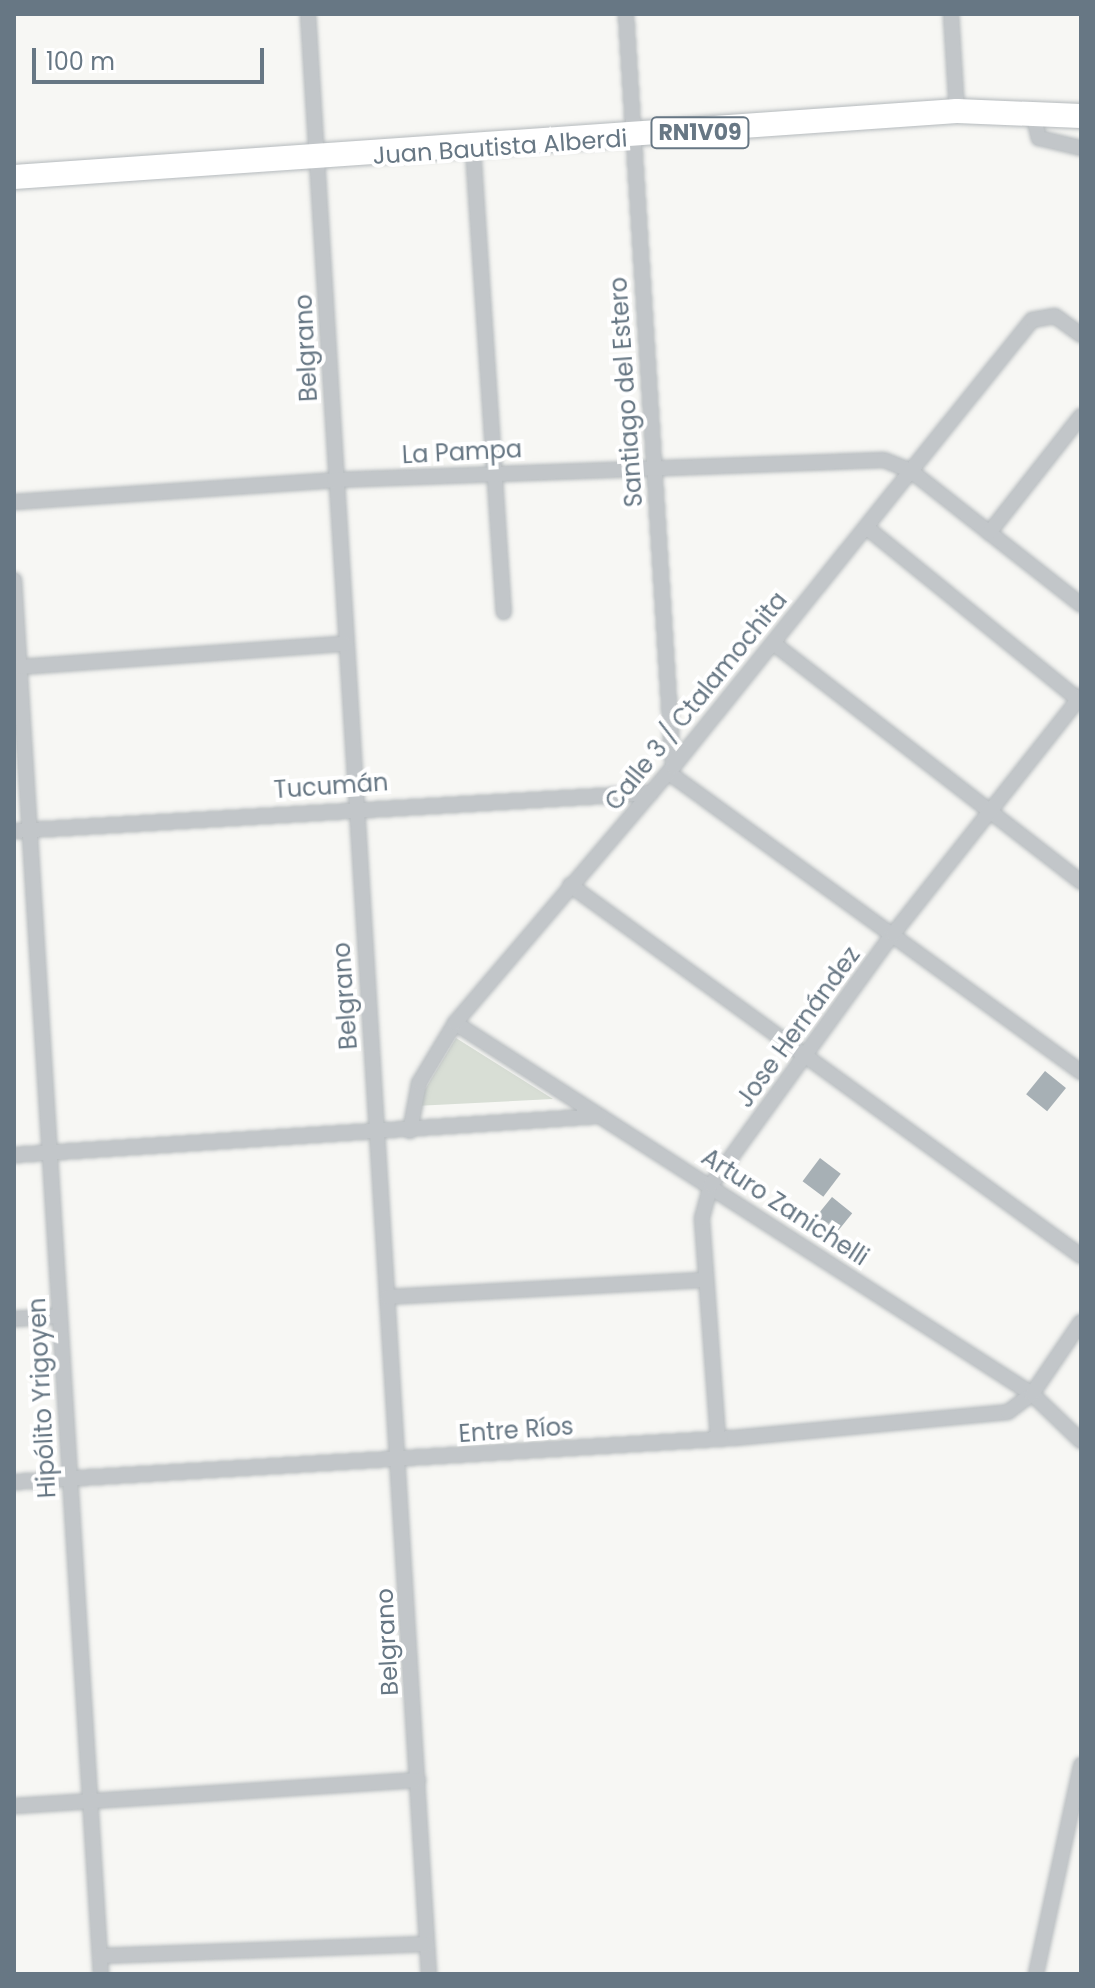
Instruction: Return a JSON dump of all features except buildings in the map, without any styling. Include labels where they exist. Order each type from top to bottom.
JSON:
[{"type":"main road","name":"Juan Bautista Alberdi","points":[[14,177],[633,138],[957,111],[1081,116]]},
{"type":"street","name":"Belgrano","points":[[308,14],[319,159],[354,806],[429,1974]]},
{"type":"street","name":"Santiago del Estero","points":[[626,14],[671,770]]},
{"type":"street","points":[[951,14],[957,111]]},
{"type":"street","points":[[1033,113],[1039,138],[1081,148]]},
{"type":"street","points":[[473,149],[504,612]]},
{"type":"street","name":"Calle 3 / Ctalamochita","points":[[410,1131],[419,1083],[455,1023],[671,770],[911,471],[1043,314],[1081,335]]},
{"type":"street","points":[[989,533],[1081,416]]},
{"type":"street","name":"La Pampa","points":[[14,502],[334,480],[652,465],[884,460],[911,471]]},
{"type":"street","points":[[911,471],[1081,605]]},
{"type":"street","points":[[866,527],[1080,700]]},
{"type":"street","name":"Hipólito Yrigoyen","points":[[14,580],[101,1974]]},
{"type":"street","points":[[773,643],[1081,882]]},
{"type":"street","points":[[20,667],[344,644]]},
{"type":"street","name":"Jose Hernández","points":[[718,1438],[702,1218],[711,1185],[893,934],[1080,700]]},
{"type":"street","points":[[671,770],[1081,1072]]},
{"type":"street","name":"Tucumán","points":[[14,831],[354,806],[651,793]]},
{"type":"street","points":[[570,885],[801,1057],[1081,1256]]},
{"type":"street","name":"Arturo Zanichelli","points":[[455,1023],[1032,1394],[1081,1441]]},
{"type":"street","points":[[14,1155],[600,1116]]},
{"type":"street","points":[[387,1297],[705,1280]]},
{"type":"street","points":[[14,1319],[59,1316]]},
{"type":"street","points":[[1032,1394],[1081,1322]]},
{"type":"street","name":"Entre Ríos","points":[[14,1482],[718,1438],[1020,1407],[1032,1394]]},
{"type":"street","points":[[1036,1974],[1081,1765]]},
{"type":"street","points":[[14,1806],[418,1780]]},
{"type":"street","points":[[100,1956],[427,1944]]},
{"type":"shaded area","points":[[456,1038],[553,1099],[415,1106]]}]
